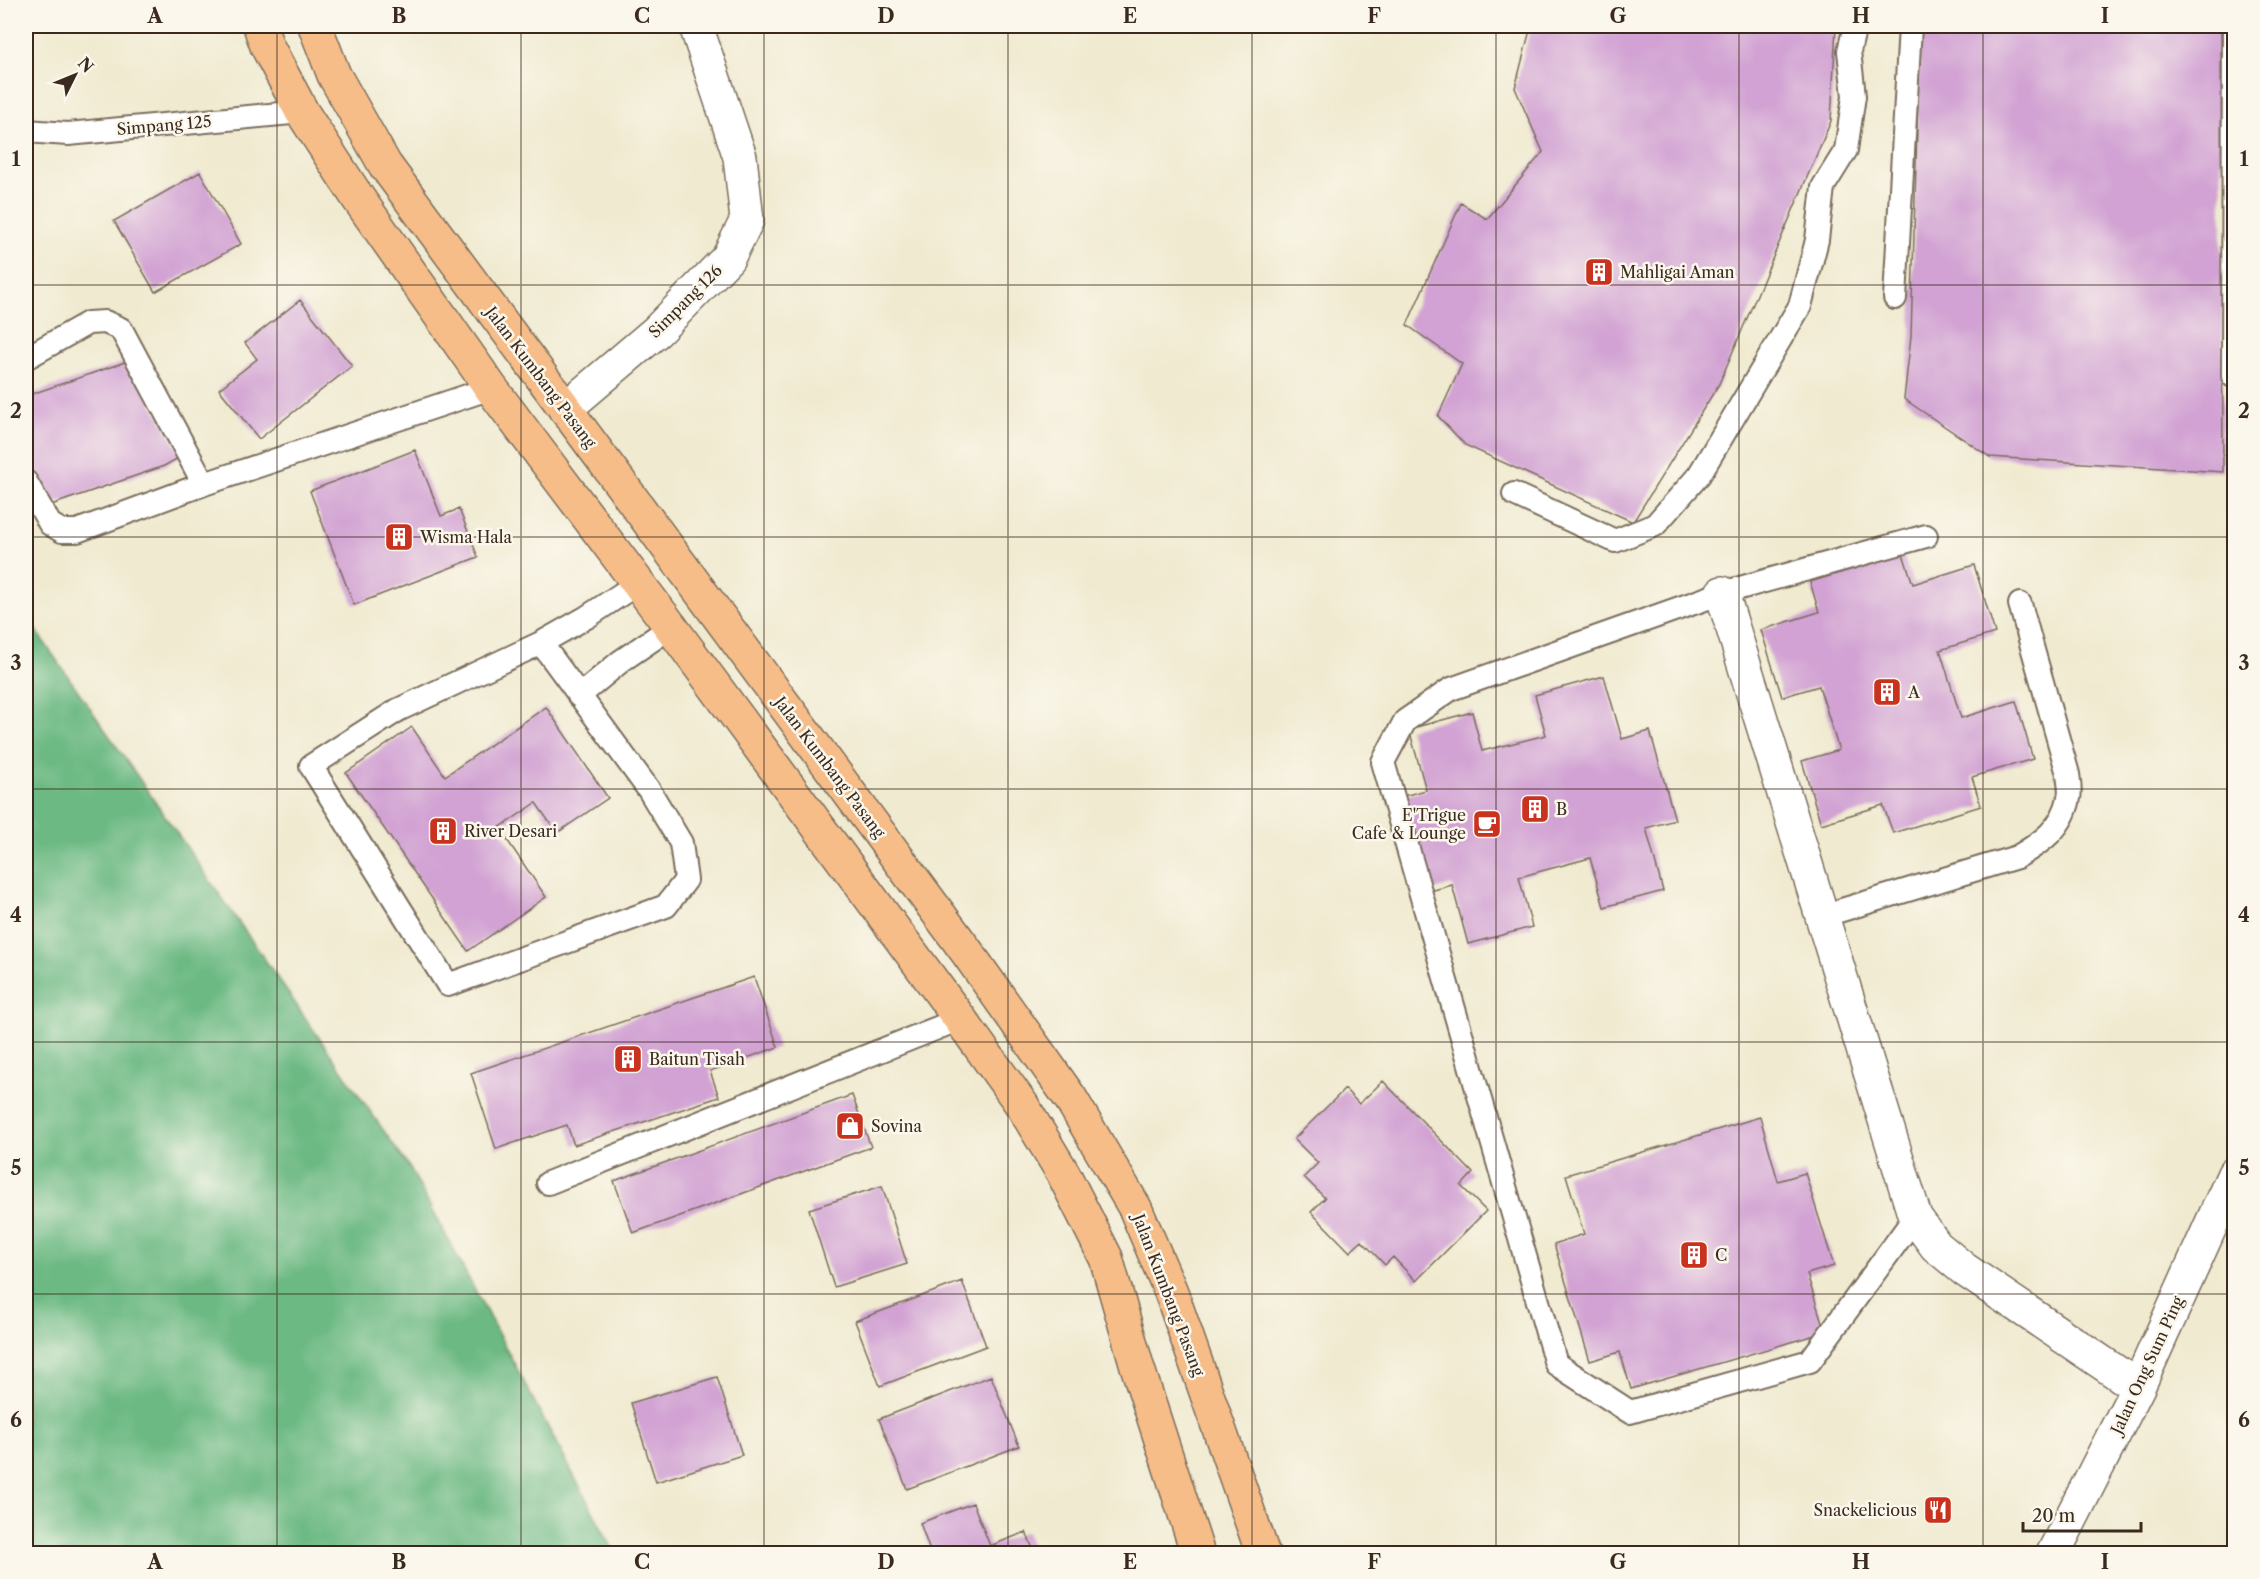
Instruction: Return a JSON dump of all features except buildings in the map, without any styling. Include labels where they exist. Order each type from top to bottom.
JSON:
[{"type":"main road","points":[[260,26],[267,46],[302,112],[358,198],[490,388],[671,627],[1022,1105],[1063,1173],[1107,1258],[1137,1366],[1198,1554]]},
{"type":"main road","name":"Jalan Kumbang Pasang","points":[[315,26],[334,75],[385,165],[967,952],[1071,1099],[1135,1208],[1171,1292],[1263,1554]]},
{"type":"street","name":"Simpang 126","points":[[566,410],[657,331],[728,258],[747,219],[740,157],[696,26]]},
{"type":"street","points":[[1722,592],[1915,1217],[1936,1246],[1965,1270],[2138,1387]]},
{"type":"street","name":"Jalan Ong Sum Ping","points":[[2053,1554],[2138,1387],[2235,1174]]},
{"type":"lane","points":[[1514,494],[1615,542],[1655,525],[1699,475],[1800,306],[1817,240],[1823,187],[1845,150],[1854,96],[1849,51],[1855,26]]},
{"type":"lane","points":[[1895,298],[1910,26]]},
{"type":"lane","points":[[2233,376],[2234,26]]},
{"type":"lane","name":"Simpang 125","points":[[26,131],[68,134],[302,112]]},
{"type":"lane","points":[[26,358],[88,323],[105,322],[121,329],[204,484]]},
{"type":"lane","points":[[26,482],[50,524],[62,531],[77,531],[204,484],[490,388]]},
{"type":"lane","points":[[1915,1217],[1810,1361],[1630,1412],[1556,1364],[1383,762],[1405,722],[1451,689],[1722,592],[1926,536]]},
{"type":"lane","points":[[541,643],[649,790],[681,843],[686,880],[666,906],[448,985],[311,766],[398,710],[541,643],[587,617],[638,583]]},
{"type":"lane","points":[[1822,916],[2016,857],[2042,842],[2060,823],[2069,798],[2068,774],[2020,604]]},
{"type":"lane","points":[[579,696],[621,661],[671,627]]},
{"type":"lane","points":[[548,1183],[960,1018]]},
{"type":"green space","points":[[26,616],[411,1170],[615,1553],[26,1553]]},
{"type":"place","name":"Mahligai Aman","points":[[1599,272]]},
{"type":"place","name":"Wisma Hala","points":[[399,537]]},
{"type":"place","name":"A","points":[[1887,692]]},
{"type":"place","name":"B","points":[[1535,809]]},
{"type":"place","name":"E'Trigue Cafe & Lounge","points":[[1487,824]]},
{"type":"place","name":"River Desari","points":[[443,831]]},
{"type":"place","name":"Baitun Tisah","points":[[628,1059]]},
{"type":"place","name":"Sovina","points":[[850,1126]]},
{"type":"place","name":"C","points":[[1694,1255]]},
{"type":"place","name":"Snackelicious","points":[[1938,1510]]}]
